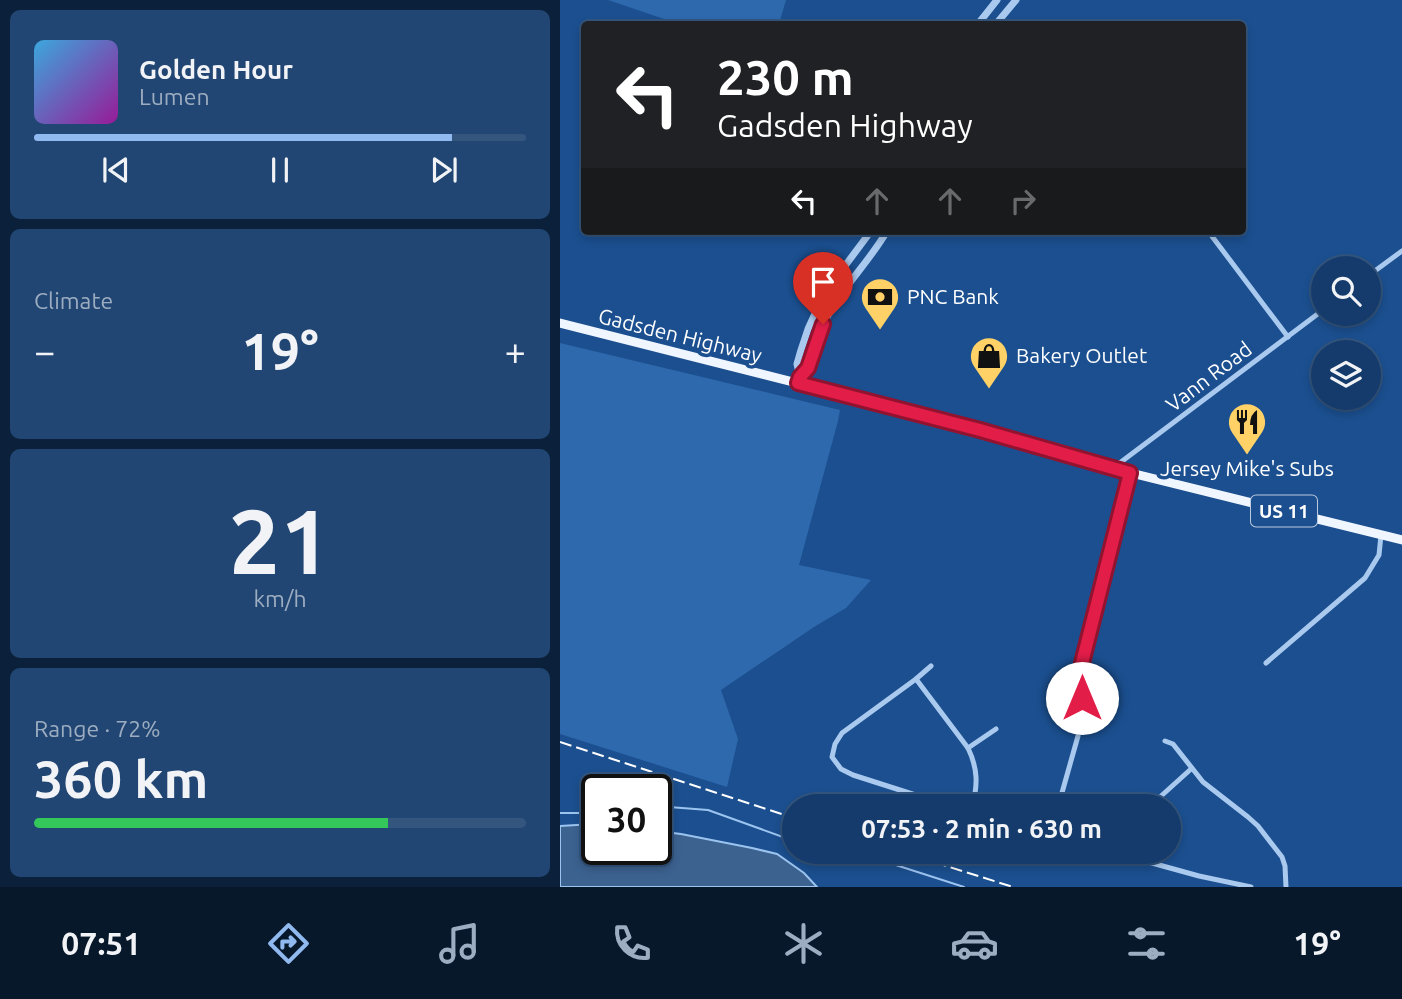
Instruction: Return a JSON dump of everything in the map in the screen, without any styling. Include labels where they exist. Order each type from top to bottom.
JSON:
[{"type":"main road","name":"Gadsden Highway","points":[[560,323],[799,380],[1130,473],[1402,540]]},
{"type":"street","points":[[980,21],[997,0]]},
{"type":"street","points":[[998,21],[1016,0]]},
{"type":"street","points":[[799,380],[799,357],[808,328],[824,294],[868,235]]},
{"type":"street","points":[[799,380],[808,368],[823,324],[832,307],[884,235]]},
{"type":"street","points":[[1211,235],[1288,337]]},
{"type":"street","points":[[1381,266],[1402,251]]},
{"type":"street","name":"Vann Road","points":[[1113,468],[1311,319]]},
{"type":"street","points":[[1062,794],[1078,736],[1084,668],[1082,663],[1130,473]]},
{"type":"street","points":[[1266,663],[1365,578],[1378,555],[1381,535]]},
{"type":"street","points":[[912,794],[853,775],[841,769],[832,757],[835,744],[842,733],[931,666]]},
{"type":"street","points":[[916,679],[968,748],[976,768],[974,794]]},
{"type":"street","points":[[968,748],[996,729]]},
{"type":"street","points":[[1165,741],[1172,744],[1203,782],[1248,817],[1274,846],[1285,866],[1286,887]]},
{"type":"street","points":[[1163,794],[1191,769]]},
{"type":"street","points":[[1157,864],[1251,887]]},
{"type":"shaded area","points":[[608,0],[786,0],[780,21],[670,21]]},
{"type":"shaded area","points":[[560,343],[840,410],[799,565],[871,580],[846,608],[721,690],[738,739],[727,787],[560,734]]},
{"type":"shaded area","points":[[581,825],[581,865],[672,865],[672,833],[777,854],[782,858],[782,864],[791,864],[817,887],[560,887],[560,826]]},
{"type":"waterway","points":[[672,807],[708,810],[782,837]]},
{"type":"waterway","points":[[560,813],[581,813]]},
{"type":"waterway","points":[[893,864],[964,887]]},
{"type":"railway","points":[[560,742],[782,814]]},
{"type":"railway","points":[[940,864],[1013,887]]},
{"type":"place","name":"PNC Bank","points":[[880,331]]},
{"type":"place","name":"Bakery Outlet","points":[[989,390]]},
{"type":"place","name":"Jersey Mike's Subs","points":[[1247,456]]},
{"type":"route","points":[[823,324],[808,368],[798,383],[980,430],[1130,473],[1082,663],[1082,698]]}]
